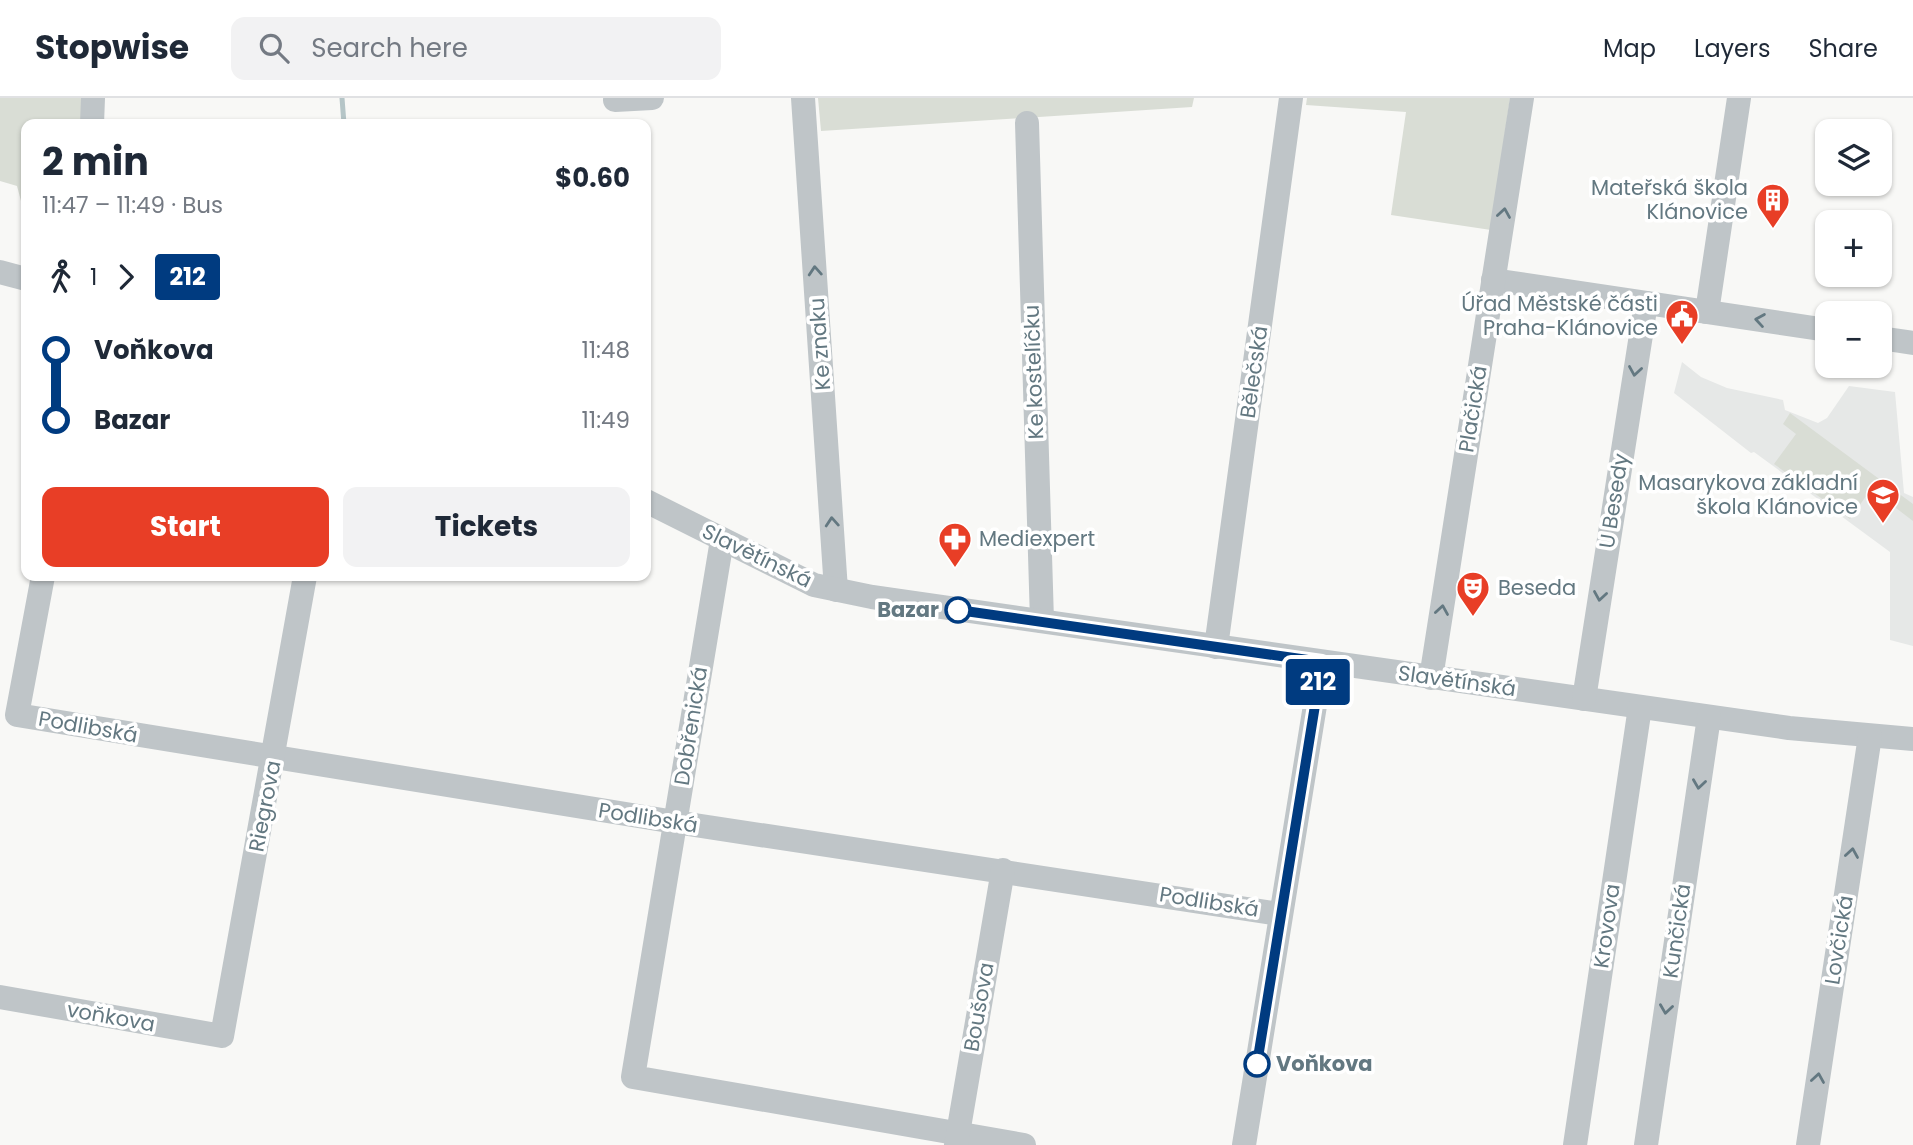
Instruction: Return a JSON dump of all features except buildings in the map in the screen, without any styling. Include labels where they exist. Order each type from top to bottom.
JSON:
[{"type":"street","points":[[92,119],[93,98]]},
{"type":"street","points":[[616,107],[652,98]]},
{"type":"street","name":"Ke znaku","points":[[803,98],[836,590]]},
{"type":"street","name":"Bělečská","points":[[1216,647],[1291,98]]},
{"type":"street","name":"Plačická","points":[[1431,678],[1522,98]]},
{"type":"street","points":[[1707,312],[1739,98]]},
{"type":"street","name":"Ke kostelíčku","points":[[1027,123],[1042,621]]},
{"type":"street","points":[[0,272],[21,278]]},
{"type":"street","points":[[1493,280],[1815,328]]},
{"type":"street","name":"U Besedy","points":[[1584,699],[1646,303]]},
{"type":"street","points":[[1892,340],[1913,343]]},
{"type":"street","name":"Slavětínská","points":[[651,504],[814,585],[836,590],[1709,717],[1870,736],[1913,738]]},
{"type":"street","name":"Dobřenická","points":[[722,540],[633,1077],[957,1139]]},
{"type":"street","name":"Podlibská","points":[[42,581],[17,715],[675,822],[1280,914]]},
{"type":"street","name":"Riegrova","points":[[222,1036],[304,581]]},
{"type":"street","points":[[1244,1145],[1322,662]]},
{"type":"street","name":"Krovova","points":[[1575,1145],[1640,707]]},
{"type":"street","name":"Kunčická","points":[[1646,1145],[1709,717]]},
{"type":"street","name":"Lovčická","points":[[1808,1145],[1870,736]]},
{"type":"street","name":"Boušova","points":[[957,1139],[1003,870]]},
{"type":"street","name":"voňkova","points":[[0,997],[222,1036]]},
{"type":"street","points":[[957,1139],[1024,1145]]},
{"type":"shaded area","points":[[0,98],[83,98],[82,119],[21,119],[21,201],[17,186],[0,181]]},
{"type":"shaded area","points":[[818,98],[1194,98],[1192,107],[821,131]]},
{"type":"shaded area","points":[[1307,98],[1510,98],[1491,230],[1391,215],[1406,112],[1306,105]]},
{"type":"shaded area","name":"Masarykova základní škola Klánovice","points":[[1682,362],[1701,377],[1727,388],[1783,400],[1785,410],[1818,423],[1827,418],[1849,386],[1895,392],[1904,493],[1913,497],[1913,646],[1890,640],[1890,552],[1754,452],[1751,453],[1674,393]]},
{"type":"shaded area","points":[[1790,413],[1913,504],[1913,521],[1871,489],[1850,519],[1774,464],[1796,434],[1783,424]]},
{"type":"waterway","points":[[342,98],[344,119]]},
{"type":"bus line","name":"212","points":[[958,610],[1322,662],[1257,1064]]},
{"type":"place","name":"Mateřská škola Klánovice","points":[[1773,230]]},
{"type":"place","name":"Úřad Městské části Praha-Klánovice","points":[[1682,346]]},
{"type":"place","name":"Masarykova základní škola Klánovice","points":[[1883,525]]},
{"type":"place","name":"Mediexpert","points":[[955,569]]},
{"type":"place","name":"Bazar","points":[[958,610]]},
{"type":"place","name":"Beseda","points":[[1473,618]]},
{"type":"place","name":"Voňkova","points":[[1257,1064]]}]
